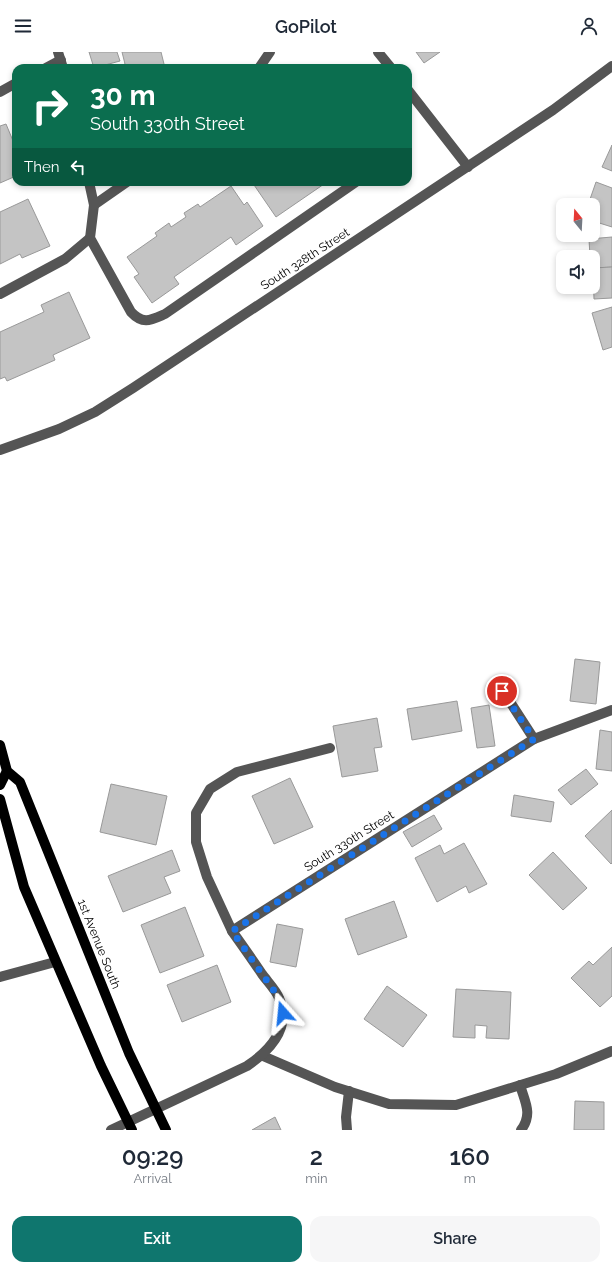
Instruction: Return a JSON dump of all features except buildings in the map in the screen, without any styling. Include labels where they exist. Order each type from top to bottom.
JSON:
[{"type":"main road","points":[[0,745],[7,771],[0,785]]},
{"type":"main road","name":"1st Avenue South","points":[[7,771],[20,782],[129,1053],[166,1130]]},
{"type":"main road","points":[[0,799],[24,887],[101,1066],[130,1126]]},
{"type":"street","points":[[262,64],[270,52]]},
{"type":"street","points":[[378,52],[388,64]]},
{"type":"street","name":"South 328th Street","points":[[0,450],[59,429],[95,412],[468,167],[577,94],[612,66]]},
{"type":"street","points":[[0,92],[12,85]]},
{"type":"street","points":[[412,95],[468,167]]},
{"type":"street","points":[[90,186],[94,205],[90,238],[131,312],[138,320],[145,321],[165,314],[350,186]]},
{"type":"street","points":[[94,205],[121,186]]},
{"type":"street","points":[[0,294],[65,259],[90,238]]},
{"type":"street","points":[[502,691],[534,739]]},
{"type":"street","name":"South 330th Street","points":[[232,931],[534,739],[612,710]]},
{"type":"street","points":[[111,1130],[130,1126],[155,1109],[247,1066],[263,1056],[274,1044],[280,1031],[283,1013],[279,998],[232,931],[207,878],[196,842],[196,813],[210,789],[237,772],[330,748]]},
{"type":"street","points":[[0,977],[55,962]]},
{"type":"street","points":[[263,1056],[349,1092],[389,1104],[456,1105],[556,1074],[612,1051]]},
{"type":"street","points":[[520,1085],[527,1107],[528,1119],[520,1130]]},
{"type":"street","points":[[347,1130],[346,1118],[349,1092]]},
{"type":"route","points":[[283,1013],[279,998],[232,931],[534,739],[502,691]]}]
